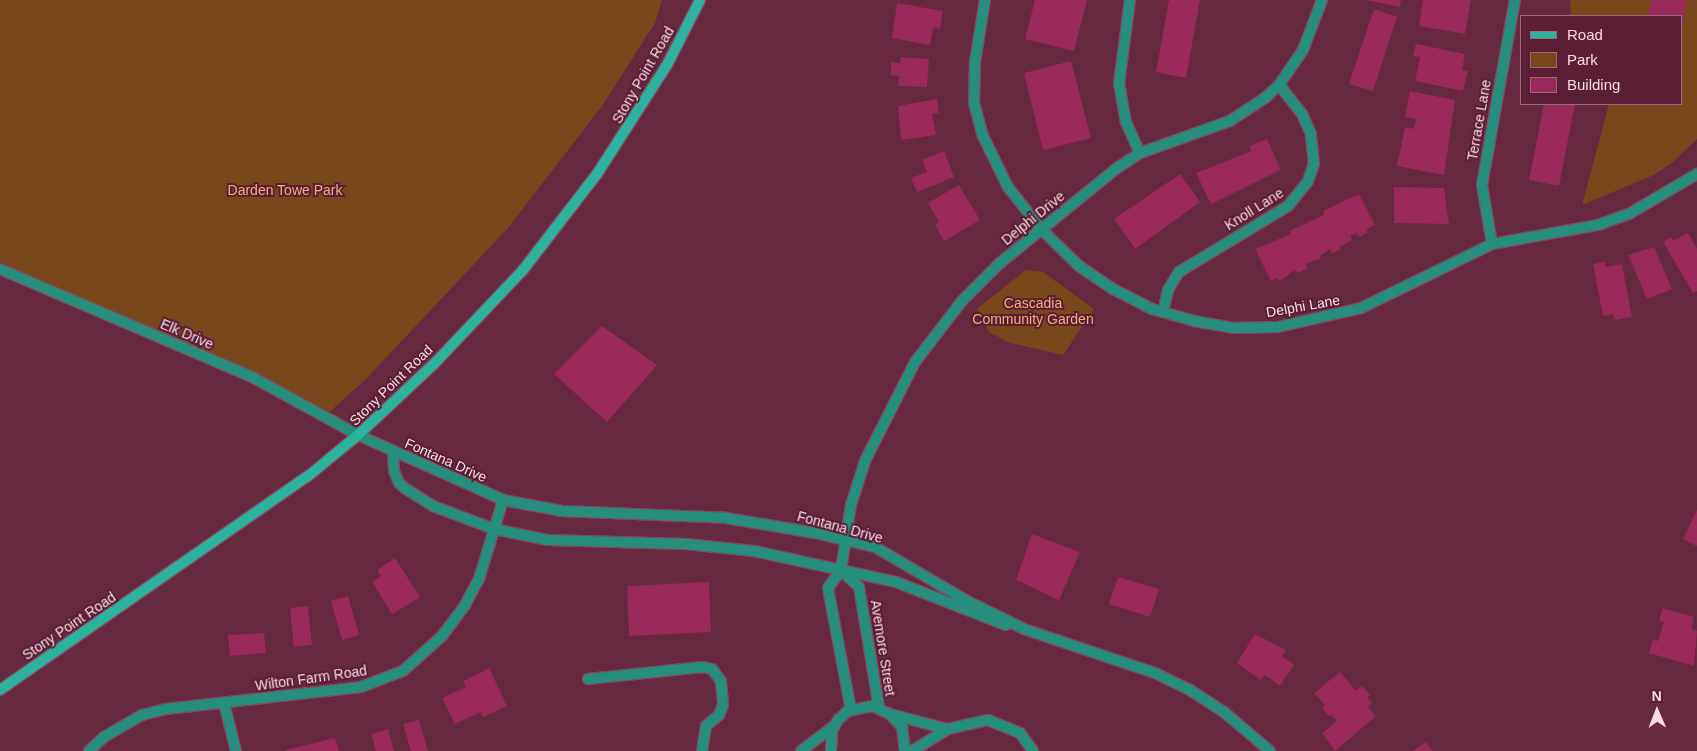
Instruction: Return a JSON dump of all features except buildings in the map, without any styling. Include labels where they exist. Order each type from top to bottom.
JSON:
[{"type":"main road","name":"Stony Point Road","points":[[0,690],[306,477],[358,436],[435,363],[552,234],[635,119],[700,0]]},
{"type":"street","name":"Delphi Lane","points":[[985,0],[974,62],[976,111],[983,136],[1008,187],[1041,229],[1093,275],[1113,289],[1163,312],[1233,328],[1278,327],[1319,320],[1380,300],[1492,244],[1598,224],[1656,200],[1697,174]]},
{"type":"street","points":[[1130,0],[1120,83],[1126,122],[1140,153]]},
{"type":"street","name":"Delphi Drive","points":[[845,540],[851,505],[866,461],[916,362],[967,296],[1041,229],[1140,153],[1230,121],[1279,85],[1303,50],[1322,0]]},
{"type":"street","name":"Terrace Lane","points":[[1492,244],[1482,185],[1515,0]]},
{"type":"street","name":"Knoll Lane","points":[[1163,312],[1168,290],[1183,268],[1288,206],[1308,182],[1314,164],[1312,134],[1302,114],[1279,85]]},
{"type":"street","name":"Elk Drive","points":[[0,269],[254,378],[358,436],[393,451]]},
{"type":"street","points":[[393,451],[394,471],[399,483],[406,489],[433,506],[494,529],[547,540],[686,544],[754,552],[896,582],[993,622],[1024,629]]},
{"type":"street","name":"Fontana Drive","points":[[393,451],[503,500],[562,511],[726,518],[876,547],[968,602],[1024,629],[1156,673],[1190,690],[1224,712],[1270,751]]},
{"type":"street","name":"Wilton Farm Road","points":[[89,751],[104,736],[142,715],[224,702],[361,688],[403,671],[423,656],[465,605],[479,579],[503,500]]},
{"type":"street","points":[[845,540],[841,570],[828,588],[850,710]]},
{"type":"street","name":"Avemore Street","points":[[841,570],[859,587],[879,708]]},
{"type":"street","points":[[588,679],[702,666],[712,669],[721,681],[723,705],[719,715],[706,726],[702,751]]},
{"type":"street","points":[[224,702],[236,751]]},
{"type":"street","points":[[801,751],[850,710],[860,707],[879,708],[908,722],[948,729]]},
{"type":"street","points":[[890,714],[902,727],[905,751]]},
{"type":"street","points":[[912,751],[948,729],[988,720],[1020,733],[1033,751]]},
{"type":"street","points":[[831,751],[831,736],[836,723]]},
{"type":"green space","name":"Darden Towe Park","points":[[0,0],[662,0],[655,23],[602,106],[508,228],[367,378],[324,417],[0,267]]},
{"type":"green space","points":[[1570,0],[1697,0],[1697,139],[1673,162],[1654,175],[1582,205],[1609,105],[1682,105],[1682,15],[1571,15]]},
{"type":"green space","name":"Cascadia Community Garden","points":[[1026,270],[1043,272],[1094,309],[1063,355],[1010,343],[989,332],[977,309]]}]
